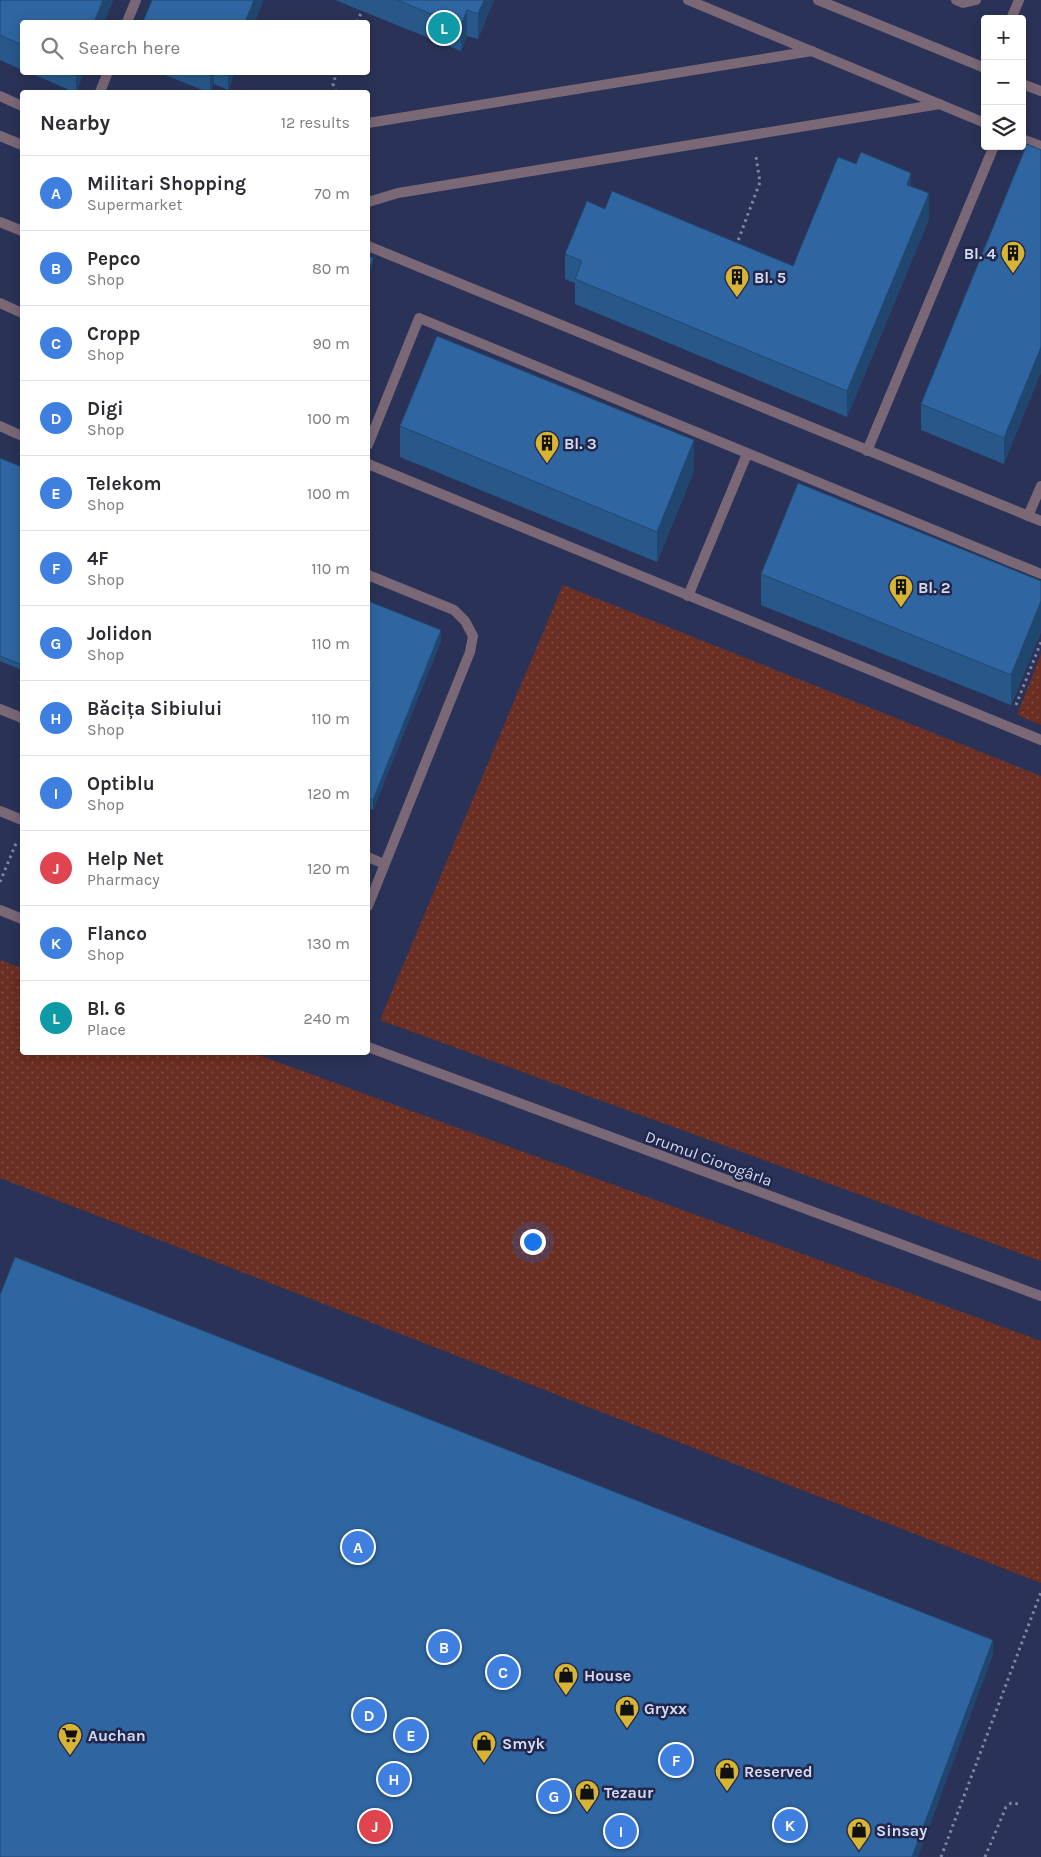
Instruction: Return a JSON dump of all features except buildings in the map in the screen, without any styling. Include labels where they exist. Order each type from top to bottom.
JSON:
[{"type":"street","points":[[128,20],[136,0]]},
{"type":"street","points":[[688,0],[981,121]]},
{"type":"street","points":[[818,0],[981,66]]},
{"type":"street","points":[[956,0],[962,2],[976,0]]},
{"type":"street","points":[[1013,15],[1019,0]]},
{"type":"street","points":[[370,123],[812,52]]},
{"type":"street","points":[[101,90],[107,75]]},
{"type":"street","points":[[1026,85],[1041,91]]},
{"type":"street","points":[[0,96],[20,105]]},
{"type":"street","points":[[370,201],[398,193],[940,104]]},
{"type":"street","points":[[0,136],[20,144]]},
{"type":"street","points":[[1026,140],[1041,146]]},
{"type":"street","points":[[868,451],[992,150]]},
{"type":"street","points":[[0,222],[20,230]]},
{"type":"street","points":[[370,247],[1041,522]]},
{"type":"street","points":[[0,304],[20,312]]},
{"type":"street","points":[[370,440],[419,318],[1041,574]]},
{"type":"street","points":[[0,426],[20,435]]},
{"type":"street","points":[[688,596],[748,454]]},
{"type":"street","points":[[370,465],[1041,740]]},
{"type":"street","points":[[1028,516],[1041,486]]},
{"type":"street","points":[[370,576],[454,610],[465,621],[473,636],[470,652],[370,901]]},
{"type":"street","points":[[0,709],[20,717]]},
{"type":"street","points":[[0,811],[20,819]]},
{"type":"street","points":[[370,858],[384,864]]},
{"type":"street","points":[[0,910],[20,918]]},
{"type":"street","name":"Drumul Ciorogârla","points":[[370,1049],[1041,1296]]},
{"type":"path","points":[[358,20],[362,11]]},
{"type":"path","points":[[335,90],[333,84],[336,75]]},
{"type":"path","points":[[732,256],[760,182],[753,135]]},
{"type":"path","points":[[1007,726],[1041,642]]},
{"type":"path","points":[[0,882],[19,834]]},
{"type":"path","points":[[941,1857],[1041,1592]]},
{"type":"path","points":[[984,1857],[1006,1806],[1010,1803],[1019,1804]]},
{"type":"shaded area","points":[[563,585],[1041,776],[1041,1261],[380,1020]]},
{"type":"shaded area","points":[[1041,654],[1041,725],[1017,715]]},
{"type":"shaded area","points":[[0,960],[20,967],[20,1055],[258,1055],[1041,1341],[1041,1583],[0,1178]]},
{"type":"place","name":"Bl. 6","points":[[444,28]]},
{"type":"place","name":"Bl. 4","points":[[1013,274]]},
{"type":"place","name":"Bl. 5","points":[[737,298]]},
{"type":"place","name":"Bl. 3","points":[[547,464]]},
{"type":"place","name":"Bl. 2","points":[[901,608]]},
{"type":"place","name":"Militari Shopping","points":[[358,1547]]},
{"type":"place","name":"Pepco","points":[[444,1647]]},
{"type":"place","name":"Cropp","points":[[503,1672]]},
{"type":"place","name":"House","points":[[566,1696]]},
{"type":"place","name":"Digi","points":[[369,1715]]},
{"type":"place","name":"Gryxx","points":[[627,1729]]},
{"type":"place","name":"Telekom","points":[[411,1735]]},
{"type":"place","name":"Auchan","points":[[70,1756]]},
{"type":"place","name":"4F","points":[[676,1760]]},
{"type":"place","name":"Smyk","points":[[484,1764]]},
{"type":"place","name":"Băcița Sibiului","points":[[394,1779]]},
{"type":"place","name":"Reserved","points":[[727,1792]]},
{"type":"place","name":"Jolidon","points":[[554,1796]]},
{"type":"place","name":"Tezaur","points":[[587,1813]]},
{"type":"place","name":"Flanco","points":[[790,1825]]},
{"type":"place","name":"Help Net","points":[[375,1826]]},
{"type":"place","name":"Optiblu","points":[[621,1831]]},
{"type":"place","name":"Sinsay","points":[[859,1851]]}]
